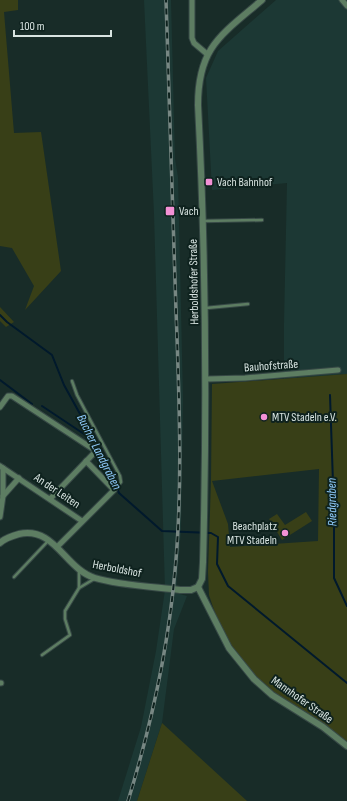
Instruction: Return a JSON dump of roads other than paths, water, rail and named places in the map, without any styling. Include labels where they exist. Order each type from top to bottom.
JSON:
[{"type":"street","points":[[192,0],[192,38],[194,43],[207,54]]},
{"type":"street","name":"Herboldshofer Straße","points":[[198,587],[202,579],[204,544],[207,379],[206,308],[198,91],[199,78],[207,54],[215,42],[261,0]]},
{"type":"street","points":[[342,0],[347,6]]},
{"type":"street","name":"Bauhofstraße","points":[[207,379],[245,378],[338,370]]},
{"type":"street","points":[[0,407],[8,396],[12,396],[96,451],[51,498]]},
{"type":"street","points":[[57,547],[114,490],[86,461]]},
{"type":"street","name":"An der Leiten","points":[[2,467],[51,498],[82,521]]},
{"type":"street","name":"An der Leiten","points":[[0,517],[3,496],[2,467]]},
{"type":"street","name":"An der Leiten","points":[[3,496],[19,478]]},
{"type":"street","name":"Herboldshof","points":[[1,540],[24,533],[33,533],[49,540],[78,570],[95,578],[180,590],[191,590],[198,587]]},
{"type":"street","name":"Mannhofer Straße","points":[[198,587],[229,648],[254,678],[272,694],[323,727],[347,746]]},
{"type":"lane","points":[[203,221],[262,220]]},
{"type":"lane","points":[[206,308],[248,304]]},
{"type":"lane","points":[[72,381],[77,395],[106,448],[121,482],[114,490]]},
{"type":"lane","points":[[14,578],[49,540]]},
{"type":"lane","points":[[78,570],[79,588]]},
{"type":"lane","points":[[42,655],[70,635],[65,618],[65,611],[79,588],[95,578]]},
{"type":"waterway","name":"Bucher Landgraben","points":[[0,315],[7,322],[52,355],[64,385],[105,459],[119,493],[162,531],[211,533],[218,537],[217,564],[228,586],[347,683]]},
{"type":"waterway","points":[[0,380],[32,404]]},
{"type":"waterway","name":"Riedgraben","points":[[330,395],[334,512],[334,578],[347,606]]},
{"type":"waterway","points":[[42,406],[96,442]]},
{"type":"railway","points":[[128,801],[158,688],[172,600],[178,535],[180,425],[166,0]]},
{"type":"place","name":"Vach Bahnhof","points":[[209,182]]},
{"type":"place","name":"Vach","points":[[170,211]]},
{"type":"place","name":"MTV Stadeln e.V.","points":[[264,417]]},
{"type":"place","name":"Beachplatz MTV Stadeln","points":[[285,533]]}]
